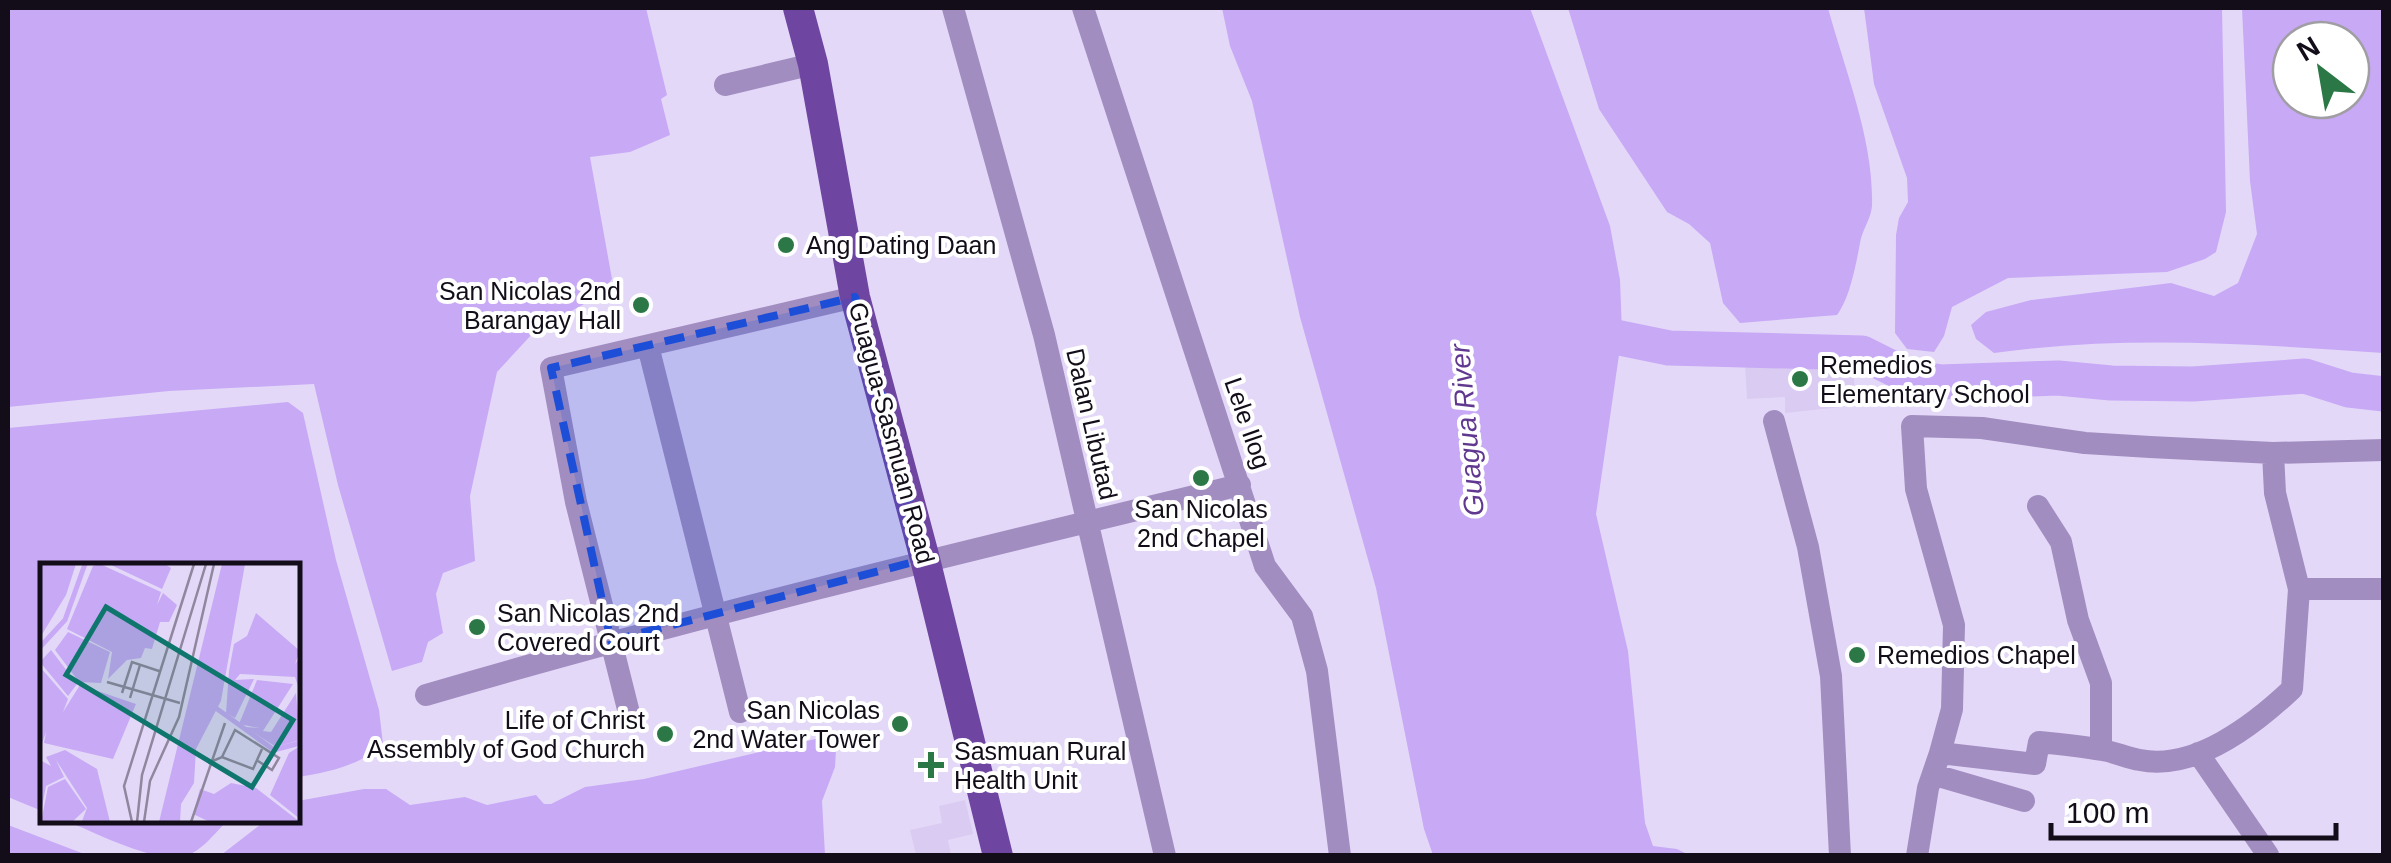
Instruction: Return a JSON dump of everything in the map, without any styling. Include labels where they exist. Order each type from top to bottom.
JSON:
[{"type":"main road","name":"Guagua-Sasmuan Road","points":[[798,8],[813,64],[855,297],[998,856]]},
{"type":"street","name":"Dalan Libutad","points":[[953,8],[1044,336],[1165,856]]},
{"type":"street","name":"Lele Ilog","points":[[1083,8],[1266,566],[1302,616],[1317,671],[1340,856]]},
{"type":"street","points":[[725,85],[813,64]]},
{"type":"street","points":[[629,714],[576,502],[551,368],[855,297]]},
{"type":"street","points":[[648,346],[740,712]]},
{"type":"street","points":[[1774,420],[1808,547],[1831,676],[1840,856]]},
{"type":"street","points":[[1917,856],[1928,788],[1950,717],[1954,625],[1916,488],[1912,426],[1982,428],[2085,444],[2273,453],[2384,450]]},
{"type":"street","points":[[1938,764],[2035,764],[2040,742],[2101,749],[2140,760],[2168,760],[2198,753],[2267,712],[2292,689],[2299,589],[2275,494],[2273,453]]},
{"type":"street","points":[[426,695],[611,641],[925,559],[1240,485]]},
{"type":"street","points":[[2038,506],[2060,542],[2078,620],[2100,683],[2101,749]]},
{"type":"street","points":[[2299,589],[2384,590]]},
{"type":"street","points":[[2198,753],[2268,855]]},
{"type":"street","points":[[1938,764],[2024,801]]},
{"type":"highlighted area","points":[[855,297],[925,559],[611,641],[551,368]]},
{"type":"shaded area","name":"Remedios Elementary School","points":[[1745,364],[1853,365],[1855,393],[1850,394],[1851,406],[1785,413],[1785,397],[1747,399]]},
{"type":"shaded area","points":[[965,800],[973,834],[948,840],[951,855],[916,855],[910,830],[942,823],[939,806]]},
{"type":"water","points":[[8,8],[646,8],[667,95],[661,99],[670,135],[630,152],[590,157],[612,279],[600,295],[534,332],[497,372],[470,496],[475,561],[443,573],[436,594],[443,633],[428,642],[422,662],[392,671],[338,485],[314,384],[169,391],[8,407]]},
{"type":"water","name":"Guagua River","points":[[1222,8],[1530,8],[1610,226],[1620,280],[1622,334],[1596,514],[1628,651],[1645,823],[1653,846],[1689,855],[1433,855],[1424,829],[1376,588],[1300,317],[1252,101],[1230,46]]},
{"type":"water","points":[[1568,8],[1828,8],[1857,106],[1871,181],[1871,211],[1849,290],[1837,315],[1740,323],[1723,303],[1710,243],[1689,224],[1667,212],[1599,109]]},
{"type":"water","points":[[1864,8],[2222,8],[2226,212],[2216,252],[2167,272],[2008,278],[1952,307],[1944,336],[1934,352],[1907,349],[1895,333],[1896,235],[1908,202],[1907,178],[1874,84]]},
{"type":"water","points":[[2242,8],[2383,8],[2383,353],[2140,343],[1994,353],[1976,339],[1971,325],[1986,312],[2031,300],[2171,283],[2214,296],[2238,283],[2257,234],[2250,181]]},
{"type":"water","points":[[288,402],[303,413],[336,560],[379,710],[383,744],[354,763],[300,777],[300,563],[40,563],[40,810],[8,797],[8,428]]},
{"type":"water","points":[[824,737],[836,749],[835,767],[822,801],[825,855],[221,855],[262,823],[300,823],[303,800],[364,789],[386,789],[410,805],[465,797],[487,805],[536,795],[544,804],[551,804],[585,787],[644,779]]},
{"type":"water","points":[[71,823],[225,823],[208,841],[185,856],[157,855]]},
{"type":"water","points":[[8,825],[87,855],[8,855]]},
{"type":"waterway","points":[[1576,329],[1669,348],[1862,353],[1908,376],[1940,382],[2058,378],[2193,384],[2305,376],[2349,390],[2384,394]]},
{"type":"place","name":"Ang Dating Daan","points":[[786,245]]},
{"type":"place","name":"San Nicolas 2nd Barangay Hall","points":[[641,305]]},
{"type":"place","name":"Remedios Elementary School","points":[[1800,379]]},
{"type":"place","name":"San Nicolas 2nd Chapel","points":[[1201,478]]},
{"type":"place","name":"San Nicolas 2nd Covered Court","points":[[477,627]]},
{"type":"place","name":"Remedios Chapel","points":[[1857,655]]},
{"type":"place","name":"San Nicolas 2nd Water Tower","points":[[900,724]]},
{"type":"place","name":"Life of Christ Assembly of God Church","points":[[665,734]]},
{"type":"place","name":"Sasmuan Rural Health Unit","points":[[931,765]]}]
